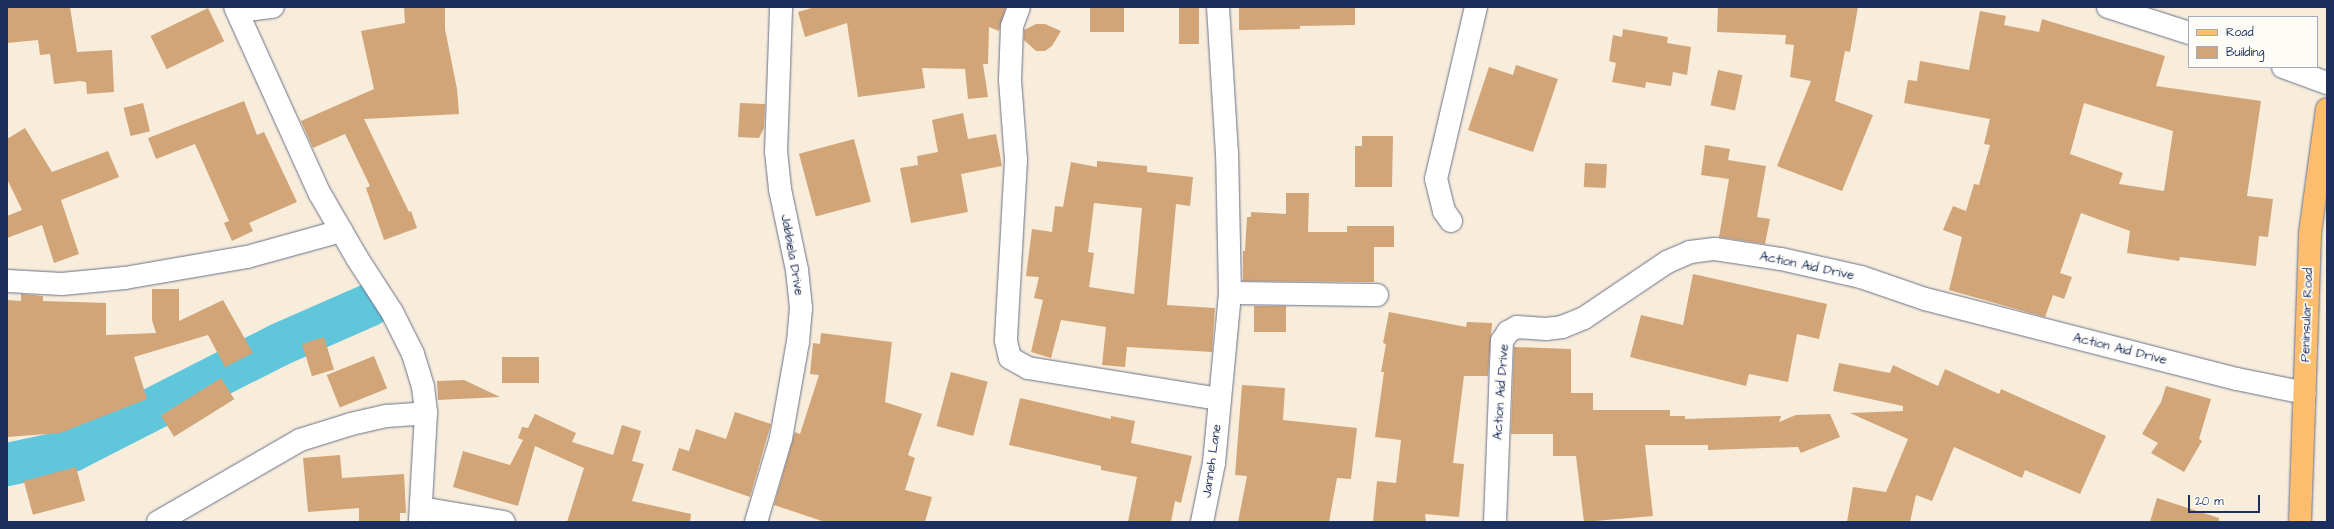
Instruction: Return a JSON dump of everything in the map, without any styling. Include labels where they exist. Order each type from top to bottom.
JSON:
[{"type":"main road","name":"Peninsular Road","points":[[2300,522],[2310,233],[2326,115]]},
{"type":"street","points":[[273,7],[236,9],[320,194],[341,231],[392,312],[413,354],[423,387],[426,412],[420,515],[504,522]]},
{"type":"street","name":"Jabbiela Drive","points":[[758,521],[782,438],[798,342],[801,308],[797,270],[780,189],[776,152],[781,7]]},
{"type":"street","points":[[1019,7],[1012,26],[1010,80],[1016,160],[1006,340],[1010,358],[1028,368],[1220,399]]},
{"type":"street","name":"Janneh Lane","points":[[1202,522],[1214,463],[1230,293],[1227,154],[1218,7]]},
{"type":"street","points":[[1452,221],[1444,211],[1436,179],[1476,7]]},
{"type":"street","points":[[2108,7],[2188,33]]},
{"type":"street","points":[[2286,68],[2327,83]]},
{"type":"street","points":[[7,281],[62,284],[125,278],[247,257],[341,231]]},
{"type":"street","name":"Action Aid Drive","points":[[1495,522],[1502,341],[1508,332],[1517,327],[1546,329],[1562,327],[1584,318],[1667,262],[1690,252],[1715,250],[1803,264],[1861,277],[1925,299],[2237,379],[2305,393]]},
{"type":"street","points":[[1230,293],[1377,295]]},
{"type":"street","points":[[158,522],[300,440],[352,424],[386,416],[426,412]]},
{"type":"building","points":[[7,7],[70,7],[77,52],[112,50],[114,92],[87,94],[86,82],[80,81],[54,84],[50,54],[40,55],[38,40],[7,43]]},
{"type":"building","points":[[404,7],[445,7],[445,29],[457,89],[459,114],[364,119],[409,212],[411,211],[417,228],[384,240],[366,188],[370,186],[345,134],[313,148],[301,121],[374,89],[361,31],[405,23]]},
{"type":"building","points":[[815,7],[1006,7],[999,31],[989,27],[988,64],[983,64],[988,97],[968,99],[965,69],[922,68],[925,88],[858,97],[847,23],[805,37],[798,12]]},
{"type":"building","points":[[1090,7],[1124,7],[1124,32],[1090,32]]},
{"type":"building","points":[[1179,7],[1199,7],[1199,44],[1179,44]]},
{"type":"building","points":[[1239,7],[1355,7],[1355,25],[1300,26],[1300,29],[1239,30]]},
{"type":"building","points":[[1718,7],[1858,7],[1850,52],[1845,51],[1835,101],[1873,115],[1842,191],[1777,166],[1811,81],[1790,77],[1794,45],[1785,44],[1786,35],[1717,32]]},
{"type":"building","points":[[208,8],[224,41],[167,69],[150,36]]},
{"type":"building","points":[[1980,11],[2006,16],[2004,25],[2039,32],[2042,19],[2165,56],[2156,86],[2261,101],[2247,196],[2273,199],[2268,237],[2259,236],[2256,266],[2180,257],[2179,261],[2127,253],[2130,231],[2081,213],[2060,273],[2072,277],[2064,299],[2053,295],[2045,317],[1949,290],[1962,237],[1943,230],[1953,206],[1966,211],[1974,184],[1979,185],[1990,145],[1984,144],[1990,119],[1904,103],[1908,80],[1917,81],[1920,61],[1969,70]],"holes":[[[2084,103],[2173,131],[2164,191],[2119,184],[2123,173],[2070,154]]]},
{"type":"building","points":[[1036,24],[1045,24],[1061,31],[1052,46],[1045,51],[1036,51],[1024,40],[1024,30]]},
{"type":"building","points":[[1623,29],[1668,37],[1667,43],[1691,47],[1687,75],[1673,72],[1671,86],[1646,82],[1645,88],[1612,82],[1616,63],[1609,61],[1613,35],[1622,37]]},
{"type":"building","points":[[1516,65],[1558,79],[1533,152],[1468,130],[1489,67],[1513,75]]},
{"type":"building","points":[[1718,70],[1742,75],[1735,110],[1711,105]]},
{"type":"building","points":[[244,101],[257,135],[264,132],[297,202],[249,223],[253,231],[232,241],[224,223],[229,221],[195,144],[156,159],[148,138]]},
{"type":"building","points":[[143,103],[150,131],[131,136],[124,108]]},
{"type":"building","points":[[740,103],[765,104],[764,128],[759,138],[738,137]]},
{"type":"building","points":[[963,113],[968,139],[996,134],[1002,166],[961,174],[968,212],[911,223],[900,168],[918,165],[917,156],[938,152],[932,120]]},
{"type":"building","points":[[25,128],[52,172],[108,151],[119,177],[61,200],[79,254],[54,263],[42,225],[7,238],[7,216],[22,210],[7,179],[7,139]]},
{"type":"building","points":[[1362,136],[1393,136],[1392,187],[1355,187],[1355,146],[1362,146]]},
{"type":"building","points":[[854,139],[871,202],[816,217],[799,154]]},
{"type":"building","points":[[1705,145],[1730,149],[1728,160],[1766,166],[1757,217],[1770,219],[1765,244],[1719,237],[1729,179],[1701,175]]},
{"type":"building","points":[[1097,161],[1147,166],[1147,172],[1193,177],[1190,206],[1176,204],[1167,305],[1215,308],[1212,352],[1127,347],[1125,367],[1102,365],[1106,327],[1061,320],[1051,358],[1031,352],[1043,300],[1034,298],[1039,277],[1026,276],[1032,229],[1052,232],[1055,206],[1063,207],[1071,162],[1097,167]],"holes":[[[1094,203],[1142,208],[1134,294],[1089,287],[1094,253],[1088,252]]]},
{"type":"building","points":[[1585,163],[1607,164],[1606,188],[1584,187]]},
{"type":"building","points":[[1286,193],[1309,193],[1308,232],[1347,232],[1347,226],[1394,226],[1394,247],[1374,247],[1374,282],[1243,281],[1243,251],[1245,251],[1247,217],[1251,217],[1251,212],[1286,214]]},
{"type":"building","points":[[1693,274],[1827,304],[1819,339],[1797,334],[1788,382],[1749,374],[1746,386],[1630,357],[1641,315],[1683,325]]},
{"type":"building","points":[[152,289],[179,289],[179,321],[223,300],[253,353],[225,367],[208,335],[134,357],[147,399],[60,433],[7,437],[7,300],[21,301],[21,294],[43,296],[43,301],[106,303],[106,335],[156,333],[152,320]]},
{"type":"building","points":[[1254,306],[1286,306],[1286,332],[1254,332]]},
{"type":"building","points":[[1389,312],[1466,327],[1467,322],[1492,323],[1488,376],[1464,376],[1453,463],[1464,464],[1459,517],[1425,514],[1426,522],[1373,522],[1377,481],[1396,483],[1401,440],[1375,437],[1384,372],[1381,372],[1386,344],[1383,343]]},
{"type":"building","points":[[821,333],[892,342],[885,402],[922,414],[908,455],[915,458],[905,490],[932,497],[925,522],[825,522],[774,505],[795,432],[800,434],[819,375],[810,374],[813,343],[820,344]]},
{"type":"building","points":[[324,337],[334,370],[312,376],[302,344]]},
{"type":"building","points":[[1514,347],[1571,349],[1571,393],[1593,393],[1593,410],[1670,410],[1670,416],[1685,416],[1685,419],[1781,416],[1779,422],[1796,415],[1830,414],[1840,437],[1801,453],[1798,447],[1708,450],[1708,445],[1645,445],[1653,516],[1584,522],[1576,456],[1553,456],[1553,434],[1511,434]]},
{"type":"building","points":[[374,356],[387,388],[340,408],[327,375]]},
{"type":"building","points":[[502,357],[539,357],[539,383],[502,383]]},
{"type":"building","points":[[1839,363],[1890,373],[1893,365],[1938,386],[1945,369],[1999,394],[2001,389],[2106,436],[2080,494],[2025,470],[2022,478],[1954,447],[1932,501],[1916,495],[1910,522],[1847,522],[1853,487],[1886,492],[1908,439],[1850,413],[1903,411],[1903,406],[1833,391]]},
{"type":"building","points":[[951,372],[988,382],[973,436],[937,426]]},
{"type":"building","points":[[221,378],[234,399],[174,437],[161,416]]},
{"type":"building","points":[[464,380],[500,397],[438,400],[437,381]]},
{"type":"building","points":[[1242,385],[1285,388],[1283,420],[1357,428],[1351,479],[1337,478],[1329,522],[1238,522],[1247,476],[1235,475]]},
{"type":"building","points":[[2166,386],[2211,399],[2199,439],[2202,441],[2184,472],[2151,453],[2158,443],[2142,434],[2161,402]]},
{"type":"building","points":[[1020,398],[1111,419],[1111,416],[1135,421],[1131,443],[1192,456],[1181,503],[1175,501],[1171,522],[1128,522],[1137,477],[1101,470],[1101,466],[1009,445]]},
{"type":"building","points":[[735,412],[771,424],[750,497],[672,470],[679,448],[689,451],[696,429],[726,439]]},
{"type":"building","points":[[535,414],[576,433],[572,442],[613,455],[622,425],[641,431],[632,461],[644,464],[632,501],[691,514],[690,522],[567,522],[584,468],[535,446],[518,506],[453,487],[463,451],[510,465],[523,440],[518,438],[522,427],[528,428]]},
{"type":"building","points":[[340,455],[342,478],[404,474],[406,513],[400,513],[400,522],[359,522],[359,508],[308,512],[303,458]]},
{"type":"building","points":[[76,467],[85,501],[33,515],[24,481]]},
{"type":"building","points":[[2157,498],[2219,518],[2219,522],[2150,522]]},
{"type":"waterway","points":[[7,464],[71,450],[279,344],[370,304]]}]
